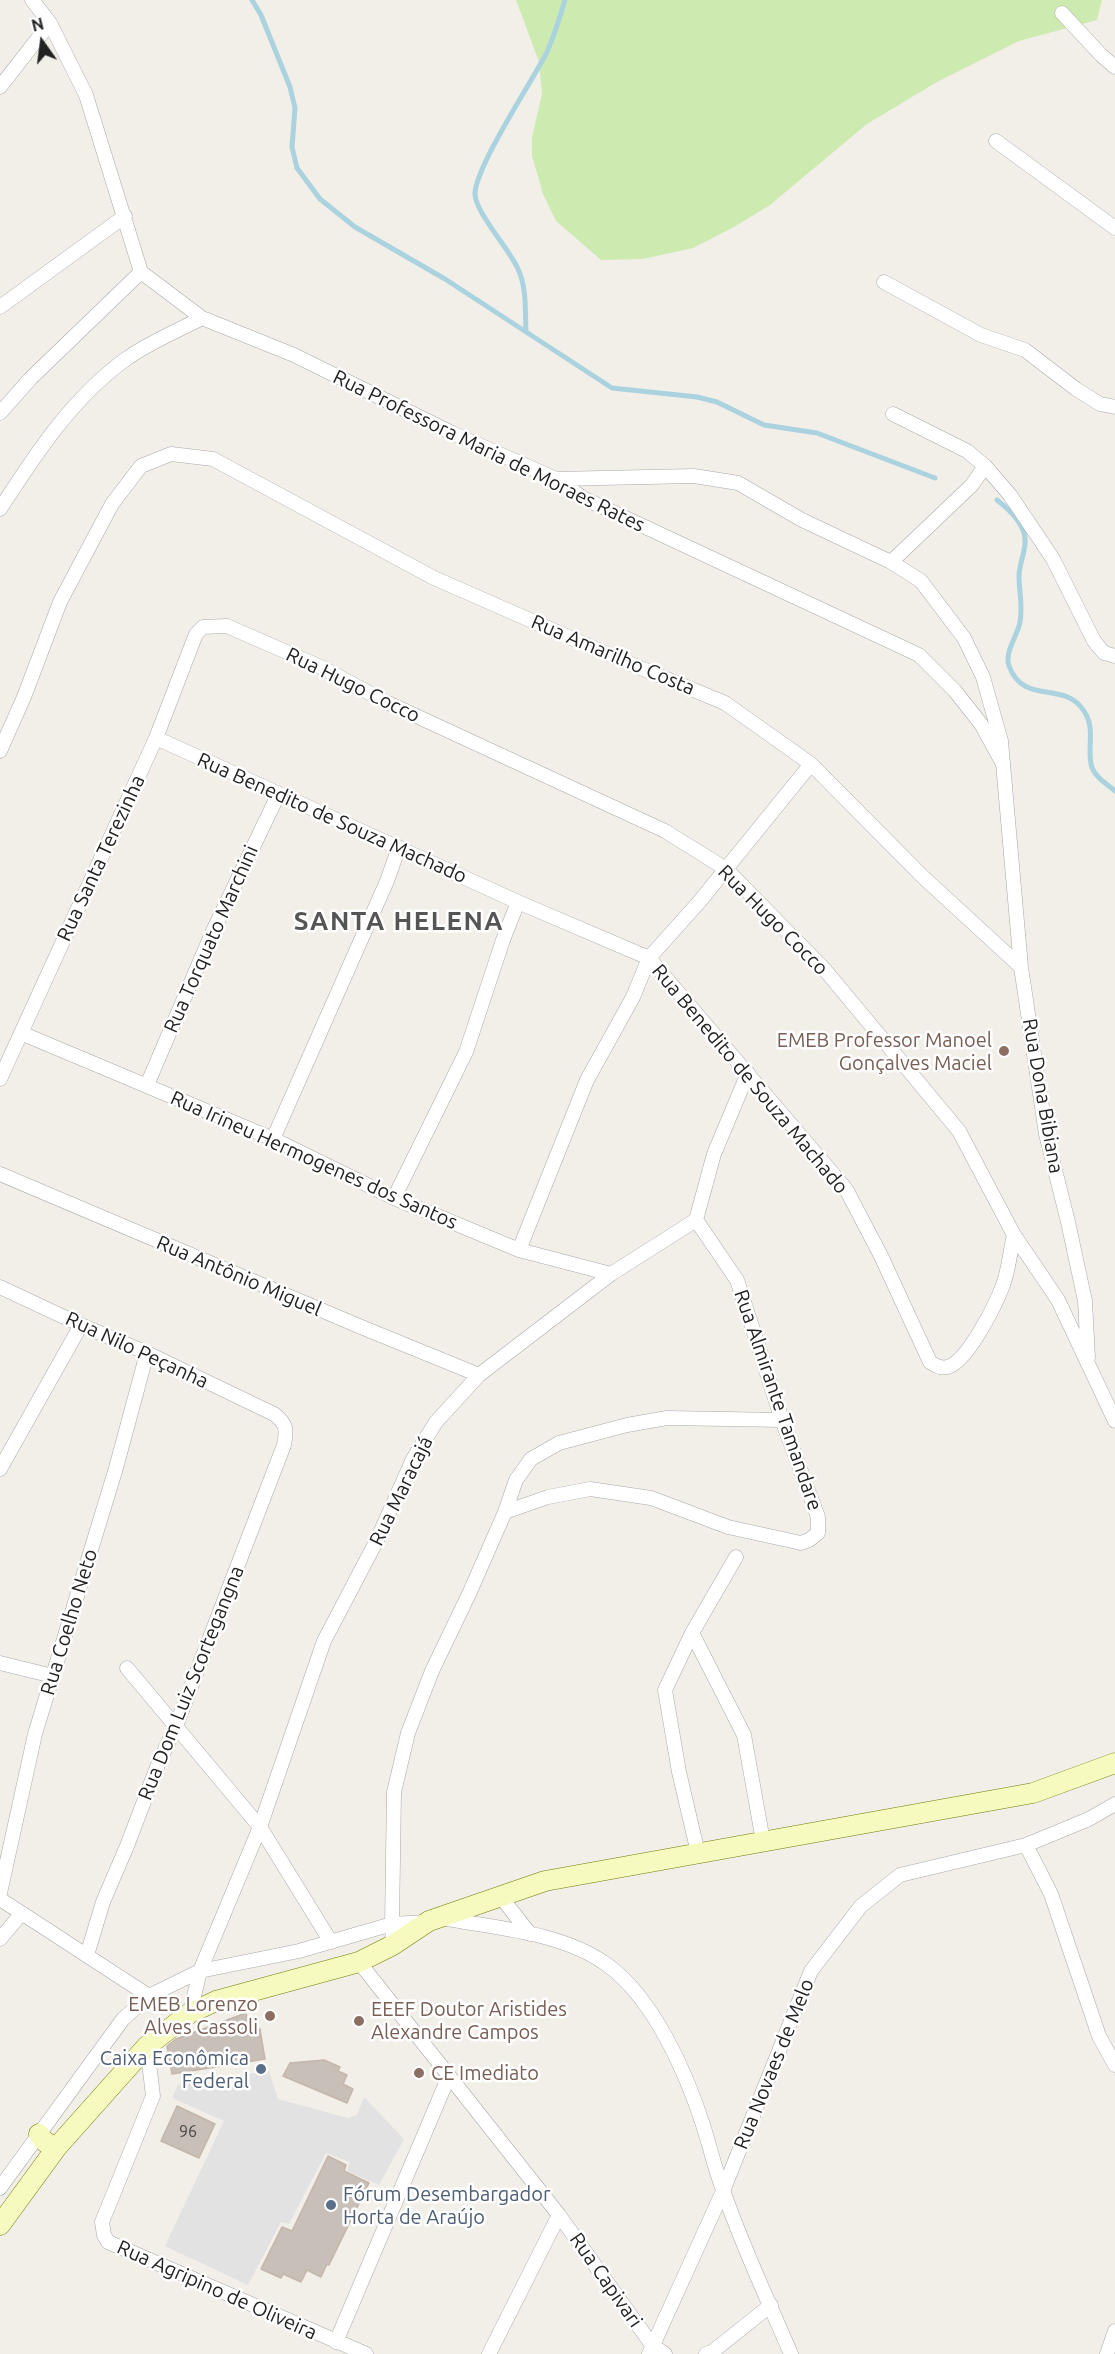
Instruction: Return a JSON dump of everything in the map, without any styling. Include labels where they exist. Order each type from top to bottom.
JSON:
[{"type":"street","points":[[0,414],[30,379],[141,272],[86,95],[50,23],[32,0]]},
{"type":"street","points":[[1062,13],[1115,67]]},
{"type":"street","points":[[0,87],[50,23]]},
{"type":"street","points":[[996,141],[1115,228]]},
{"type":"street","points":[[0,307],[125,216]]},
{"type":"street","name":"Rua Professora Maria de Moraes Rates","points":[[141,272],[202,318],[294,355],[452,433],[556,479],[583,498],[919,655],[955,691],[981,724],[1003,764]]},
{"type":"street","points":[[884,282],[981,335],[1024,350],[1076,389],[1100,404],[1115,407]]},
{"type":"street","points":[[0,509],[33,457],[80,400],[126,358],[202,318]]},
{"type":"street","points":[[893,414],[967,451],[985,466],[1010,495],[1053,559],[1094,641],[1104,653],[1115,656]]},
{"type":"street","name":"Rua Amarilho Costa","points":[[0,751],[24,697],[60,602],[112,504],[141,466],[171,454],[213,459],[434,578],[725,703],[811,765],[922,876],[1021,967]]},
{"type":"street","points":[[891,562],[972,485],[985,466]]},
{"type":"street","name":"Rua Dona Bibiana","points":[[556,479],[694,476],[738,483],[802,520],[891,562],[921,581],[964,638],[983,677],[1001,741],[1021,967],[1046,1134],[1085,1301],[1089,1366],[1115,1420]]},
{"type":"street","name":"Rua Hugo Cocco","points":[[196,634],[202,627],[227,626],[323,668],[386,702],[665,831],[726,869],[825,970],[958,1131],[1014,1235],[1058,1300],[1089,1366]]},
{"type":"street","name":"Rua Santa Terezinha","points":[[0,1079],[156,738],[196,634]]},
{"type":"street","name":"Rua Benedito de Souza Machado","points":[[156,738],[278,795],[649,958],[846,1189],[881,1256],[930,1362],[940,1368],[957,1362],[981,1331],[1003,1285],[1014,1235]]},
{"type":"street","points":[[519,1250],[586,1080],[633,997],[649,958],[811,765]]},
{"type":"street","name":"Rua Torquato Marchini","points":[[147,1085],[213,931],[278,795]]},
{"type":"street","points":[[273,1140],[387,881],[399,847]]},
{"type":"street","points":[[394,1198],[466,1052],[518,902]]},
{"type":"street","name":"Rua Irineu Hermogenes dos Santos","points":[[21,1033],[147,1085],[273,1140],[394,1198],[519,1250],[611,1274]]},
{"type":"street","points":[[696,1220],[714,1154],[748,1073]]},
{"type":"street","name":"Rua Antônio Miguel","points":[[0,1174],[479,1375]]},
{"type":"street","name":"Rua Maracajá","points":[[190,2013],[200,1971],[260,1827],[324,1641],[377,1540],[413,1459],[436,1422],[479,1375],[611,1274],[696,1220]]},
{"type":"street","name":"Rua Almirante Tamandare","points":[[505,1512],[548,1497],[590,1489],[651,1498],[728,1527],[801,1543],[818,1533],[818,1517],[782,1420],[736,1280],[696,1220]]},
{"type":"street","name":"Rua Nilo Peçanha","points":[[0,1287],[147,1353],[274,1414]]},
{"type":"street","points":[[0,1469],[81,1325]]},
{"type":"street","name":"Rua Coelho Neto","points":[[0,1893],[35,1734],[116,1468],[147,1353]]},
{"type":"street","name":"Rua Dom Luiz Scortegangna","points":[[87,1955],[103,1902],[159,1762],[176,1726],[284,1445],[287,1430],[284,1422],[274,1414]]},
{"type":"street","points":[[393,1945],[394,1792],[408,1733],[432,1671],[505,1512],[516,1480],[531,1459],[559,1443],[627,1425],[667,1418],[782,1420]]},
{"type":"street","points":[[698,1853],[665,1690],[692,1633],[736,1557]]},
{"type":"street","points":[[692,1633],[744,1735],[763,1841]]},
{"type":"street","points":[[0,1663],[53,1676]]},
{"type":"street","points":[[127,1668],[260,1827],[331,1942]]},
{"type":"street","points":[[0,2225],[54,2151],[147,2046],[190,2013],[216,2001],[359,1962],[435,1920],[545,1881],[1033,1793],[1115,1763]]},
{"type":"street","name":"Rua Novaes de Melo","points":[[650,2350],[723,2191],[811,1971],[861,1906],[900,1875],[1026,1845],[1089,1819],[1115,1804]]},
{"type":"street","points":[[1026,1845],[1051,1894],[1099,2036],[1115,2065]]},
{"type":"street","points":[[501,1897],[530,1934]]},
{"type":"street","points":[[0,1899],[149,1996]]},
{"type":"street","points":[[0,1939],[22,1913]]},
{"type":"street","points":[[3,2185],[123,2019],[149,1996],[200,1971],[298,1952],[392,1924],[435,1920],[530,1934],[586,1952],[607,1964],[632,1988],[643,2003],[688,2083],[723,2191],[791,2354]]},
{"type":"street","name":"Rua Capivari","points":[[359,1962],[559,2215],[650,2350],[664,2354]]},
{"type":"street","points":[[1099,2036],[1115,2038]]},
{"type":"street","name":"Rua Agripino de Oliveira","points":[[147,2046],[153,2079],[153,2096],[102,2222],[104,2235],[108,2242],[366,2354]]},
{"type":"street","points":[[336,2342],[449,2076]]},
{"type":"street","points":[[39,2134],[54,2151]]},
{"type":"street","points":[[3,2185],[54,2151]]},
{"type":"street","points":[[489,2354],[559,2215]]},
{"type":"street","points":[[706,2354],[712,2352],[771,2305]]},
{"type":"street","points":[[1107,2354],[1115,2331]]},
{"type":"green space","points":[[516,0],[1102,0],[1097,20],[1019,41],[937,82],[867,124],[770,205],[734,227],[693,248],[643,259],[601,260],[556,221],[543,194],[532,156],[532,137],[542,94],[539,62]]},
{"type":"shaded area","points":[[269,2071],[278,2099],[348,2118],[357,2115],[364,2097],[404,2139],[379,2185],[347,2171],[350,2162],[326,2153],[289,2224],[281,2222],[248,2285],[165,2246],[224,2121],[172,2098],[178,2085]]},
{"type":"building","points":[[246,2013],[249,2030],[260,2029],[265,2059],[172,2074],[167,2046],[176,2039]]},
{"type":"building","points":[[324,2060],[340,2067],[338,2071],[347,2075],[343,2084],[353,2089],[347,2103],[283,2076],[290,2063]]},
{"type":"building","points":[[177,2106],[215,2124],[199,2158],[161,2141]]},
{"type":"building","name":"Fórum Desembargador Horta de Araújo","points":[[328,2156],[346,2165],[344,2171],[369,2183],[329,2265],[327,2264],[321,2277],[307,2270],[301,2282],[283,2274],[281,2278],[261,2269],[282,2227],[292,2231]]},
{"type":"waterway","points":[[252,0],[261,15],[290,87],[295,108],[292,147],[297,168],[320,199],[355,227],[445,279],[612,388],[697,397],[717,402],[764,425],[817,433],[935,478]]},
{"type":"waterway","points":[[526,332],[525,300],[521,276],[514,261],[486,221],[475,194],[477,182],[493,146],[545,56],[565,0]]},
{"type":"waterway","points":[[997,500],[1017,519],[1025,537],[1019,576],[1021,616],[1008,655],[1009,666],[1015,678],[1023,685],[1063,695],[1081,707],[1089,721],[1092,768],[1115,791]]},
{"type":"place","name":"EMEB Professor Manoel Gonçalves Maciel","points":[[1004,1051]]},
{"type":"place","name":"EMEB Lorenzo Alves Cassoli","points":[[270,2016]]},
{"type":"place","name":"EEEF Doutor Aristides Alexandre Campos","points":[[359,2021]]},
{"type":"place","name":"Caixa Econômica Federal","points":[[261,2069]]},
{"type":"place","name":"CE Imediato","points":[[419,2073]]},
{"type":"place","name":"Fórum Desembargador Horta de Araújo","points":[[331,2205]]},
{"type":"district","name":"SANTA HELENA","points":[[399,921]]}]
